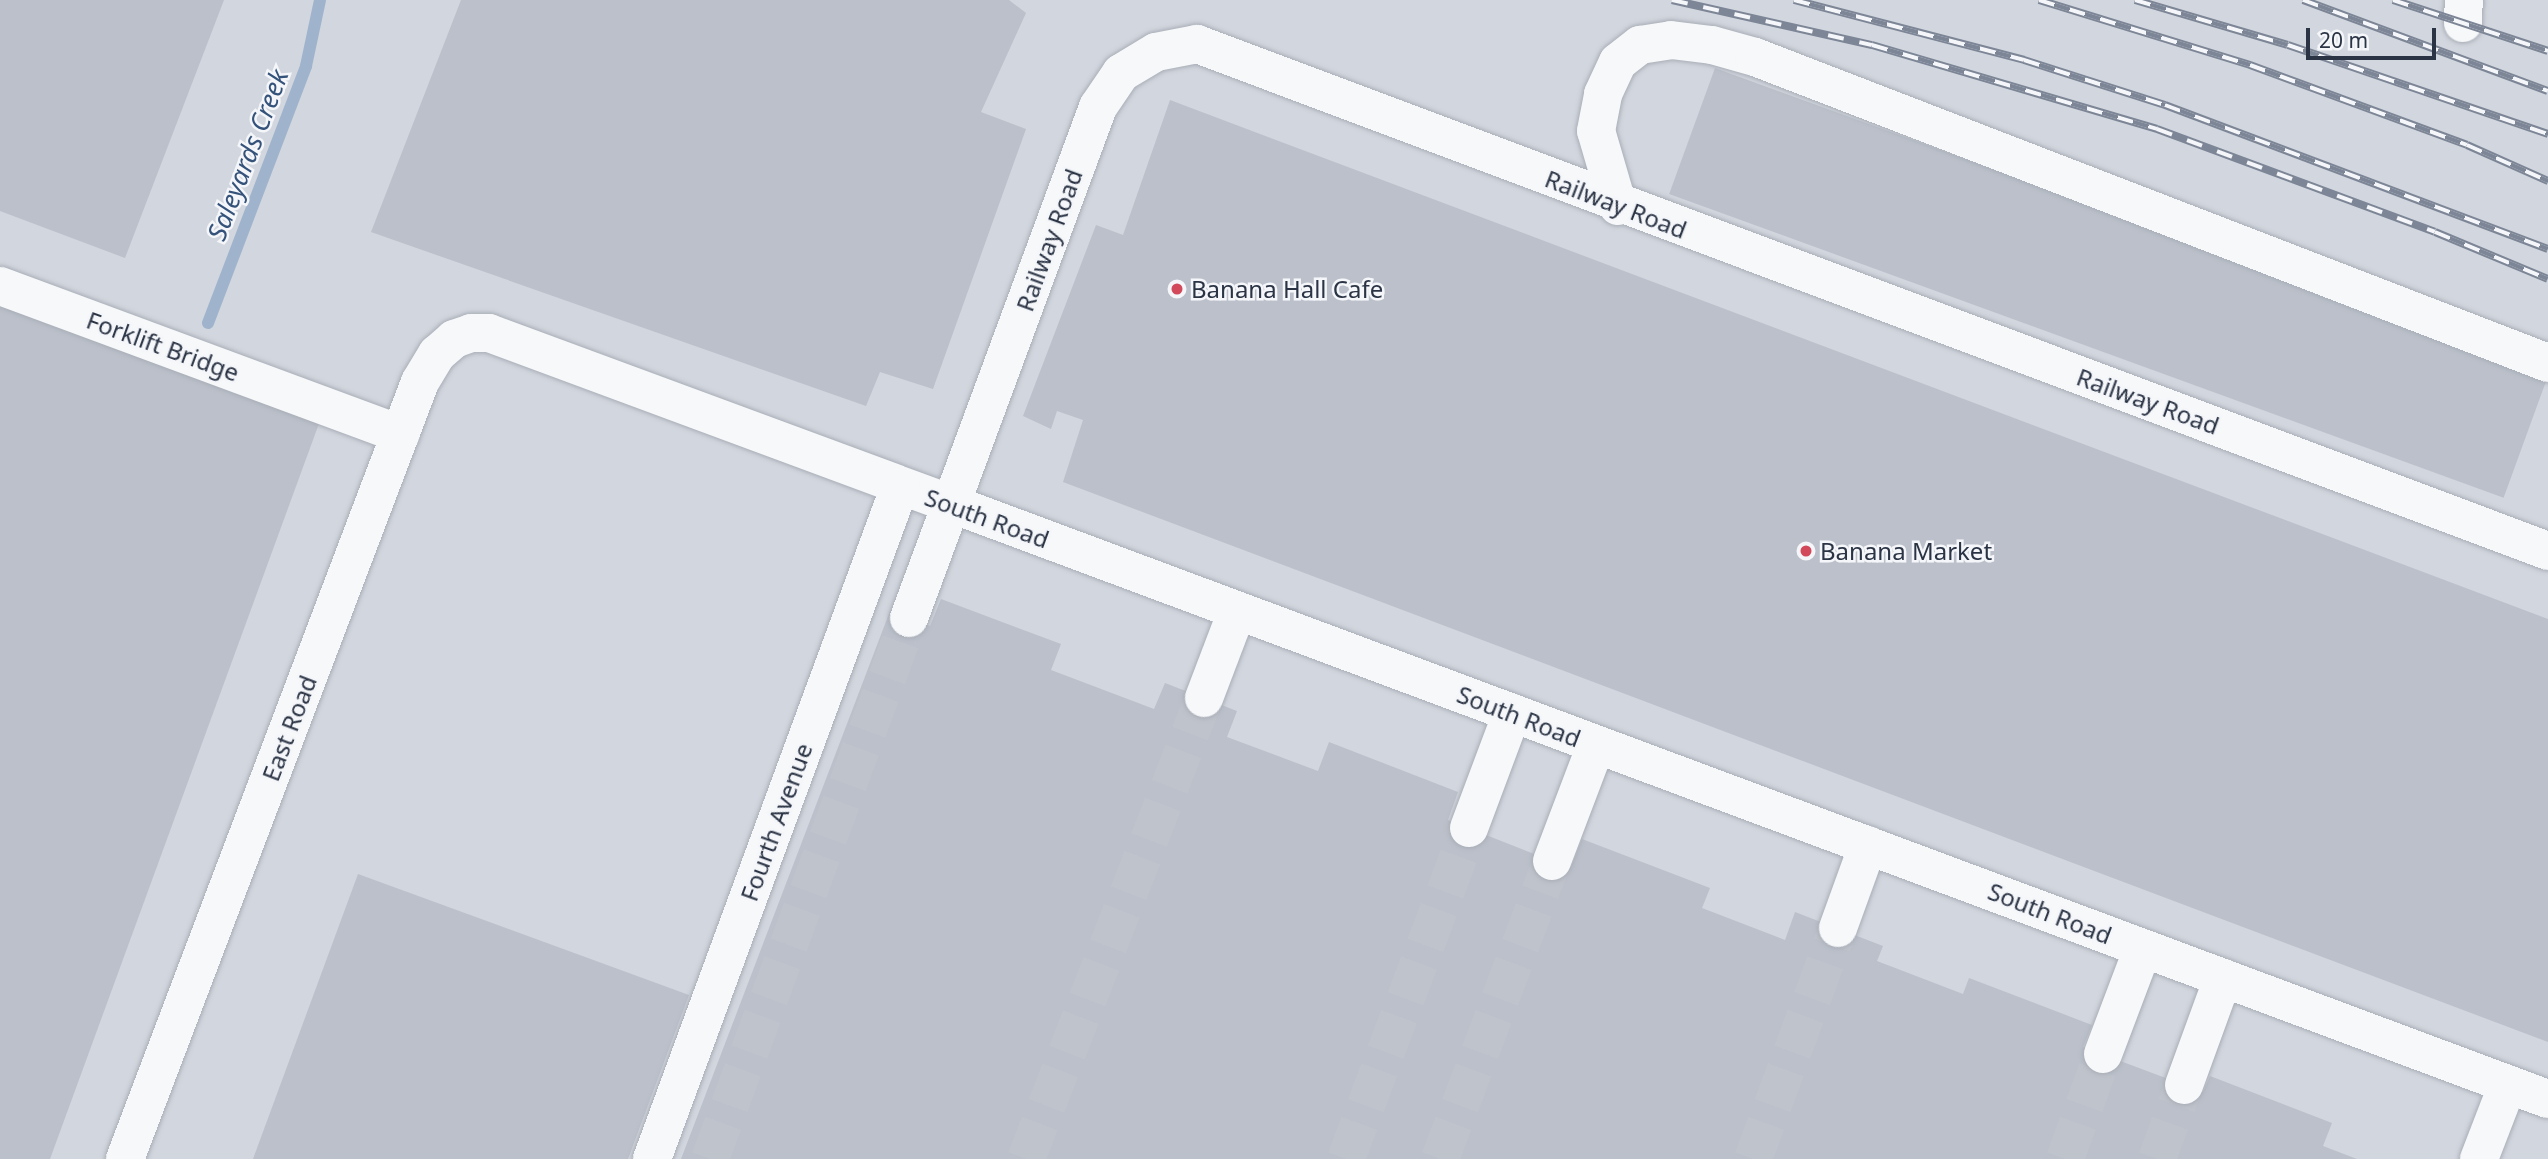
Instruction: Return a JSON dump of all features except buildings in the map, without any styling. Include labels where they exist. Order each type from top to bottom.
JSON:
[{"type":"lane","points":[[1618,206],[1596,131],[1603,94],[1618,62],[1640,45],[1671,40],[1712,45],[1768,62],[2548,363]]},
{"type":"lane","name":"Railway Road","points":[[952,503],[1098,107],[1121,73],[1156,52],[1197,44],[1618,206],[2548,551]]},
{"type":"lane","name":"Forklift Bridge","points":[[0,286],[401,434]]},
{"type":"lane","name":"East Road","points":[[125,1159],[401,434],[437,354],[454,339],[471,333],[489,334]]},
{"type":"lane","name":"South Road","points":[[489,334],[952,503],[2548,1099]]},
{"type":"lane","name":"Fourth Avenue","points":[[652,1159],[900,486]]},
{"type":"lane","points":[[909,618],[952,503]]},
{"type":"lane","points":[[1204,698],[1237,611]]},
{"type":"lane","points":[[1469,828],[1512,713]]},
{"type":"lane","points":[[1552,861],[1595,745]]},
{"type":"lane","points":[[1838,928],[1868,845]]},
{"type":"lane","points":[[2104,1054],[2143,948]]},
{"type":"lane","points":[[2184,1085],[2223,978]]},
{"type":"lane","points":[[2480,1159],[2508,1084]]},
{"type":"shaded area","points":[[0,0],[2548,0],[2548,1159],[0,1159]]},
{"type":"waterway","name":"Saleyards Creek","points":[[208,323],[306,66],[320,0]]},
{"type":"tunnel","points":[[710,1159],[909,618]]},
{"type":"tunnel","points":[[1026,1159],[1204,698]]},
{"type":"tunnel","points":[[1346,1159],[1469,828]]},
{"type":"tunnel","points":[[1440,1159],[1552,861]]},
{"type":"tunnel","points":[[1753,1159],[1838,928]]},
{"type":"tunnel","points":[[2065,1159],[2103,1054]]},
{"type":"tunnel","points":[[2157,1159],[2184,1085]]},
{"type":"railway","points":[[1672,0],[1872,45],[2157,129],[2435,232],[2548,279]]},
{"type":"railway","points":[[1794,0],[2024,60],[2165,105],[2548,249]]},
{"type":"railway","points":[[2039,0],[2250,65],[2467,145],[2548,181]]},
{"type":"railway","points":[[2135,0],[2288,45],[2548,134]]},
{"type":"railway","points":[[2303,0],[2548,91]]},
{"type":"railway","points":[[2393,0],[2548,51]]},
{"type":"place","name":"Banana Hall Cafe","points":[[1177,289]]},
{"type":"place","name":"Banana Market","points":[[1806,551]]}]
